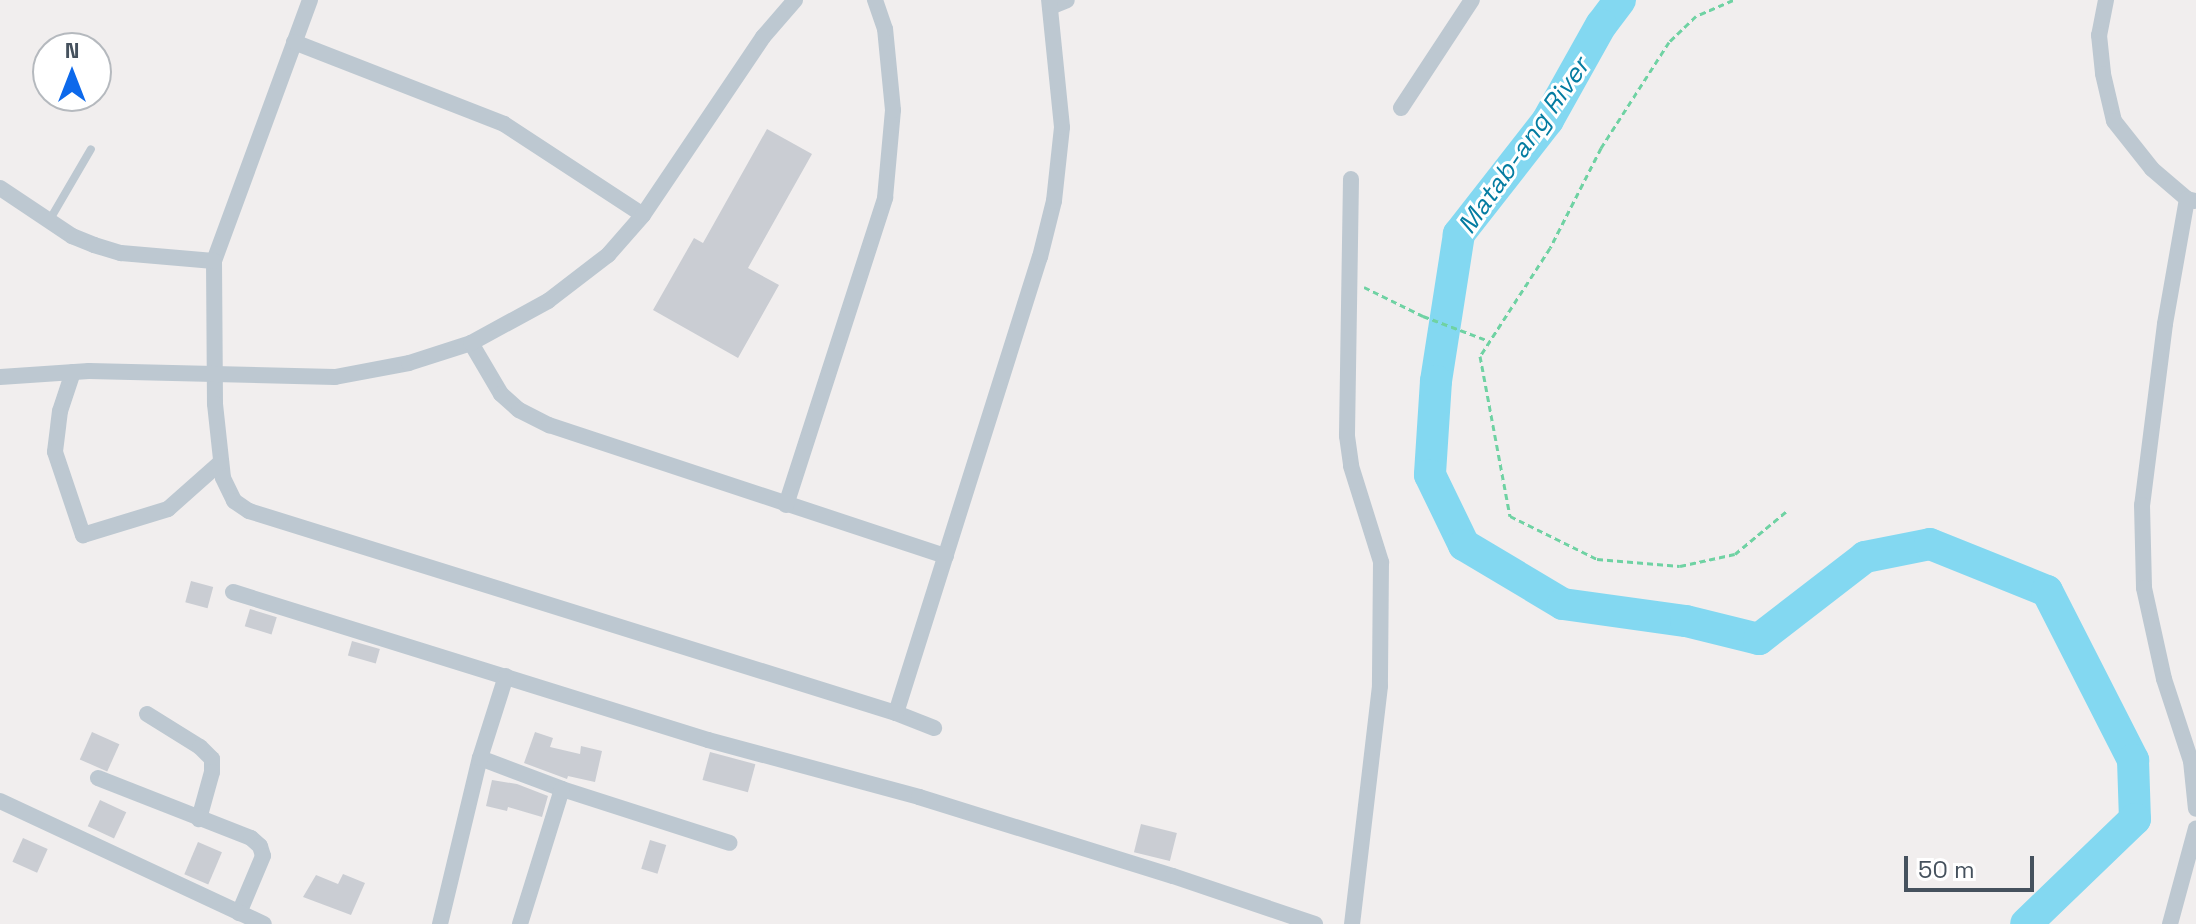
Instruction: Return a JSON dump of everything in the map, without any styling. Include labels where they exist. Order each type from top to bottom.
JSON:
[{"type":"street","points":[[310,0],[214,261],[214,375],[221,462],[223,478],[234,501],[249,511],[896,713],[934,728]]},
{"type":"street","points":[[0,377],[73,372],[174,371],[303,378],[365,374],[471,343],[548,301],[608,255],[643,215],[763,37],[795,0]]},
{"type":"street","points":[[786,505],[885,198],[893,110],[885,29],[875,0]]},
{"type":"street","points":[[896,713],[1040,257],[1054,201],[1062,127],[1049,3],[1067,0]]},
{"type":"street","points":[[1401,108],[1472,0]]},
{"type":"street","points":[[2106,0],[2099,35],[2103,74],[2114,121],[2152,169],[2191,200],[2165,324],[2142,505],[2144,588],[2164,679],[2191,761],[2196,809]]},
{"type":"street","points":[[294,42],[504,124],[643,215]]},
{"type":"street","points":[[1351,179],[1347,436],[1351,466],[1381,562],[1380,686],[1352,924]]},
{"type":"street","points":[[0,188],[72,236],[121,253],[214,261]]},
{"type":"street","points":[[471,343],[501,394],[529,415],[549,425],[946,556]]},
{"type":"street","points":[[73,372],[60,411],[55,452],[83,535],[168,509],[221,462]]},
{"type":"street","points":[[233,592],[708,740],[919,797],[1315,924]]},
{"type":"street","points":[[440,924],[480,758],[506,676]]},
{"type":"street","points":[[147,714],[200,747],[212,759],[212,772],[199,819]]},
{"type":"street","points":[[480,758],[562,789],[730,843]]},
{"type":"street","points":[[98,778],[251,838],[260,846],[263,856],[239,913]]},
{"type":"street","points":[[520,924],[562,789]]},
{"type":"street","points":[[0,801],[264,924]]},
{"type":"street","points":[[2170,924],[2196,828]]},
{"type":"lane","points":[[48,221],[91,149]]},
{"type":"path","points":[[1733,0],[1696,16],[1669,42],[1601,148],[1550,248],[1480,356],[1510,516],[1597,559],[1680,566],[1735,554],[1788,510]]},
{"type":"path","points":[[1350,280],[1423,316],[1490,342]]},
{"type":"building","points":[[767,129],[812,154],[748,268],[779,285],[738,358],[653,310],[694,238],[703,243]]},
{"type":"building","points":[[191,581],[213,587],[208,608],[185,602]]},
{"type":"building","points":[[250,609],[277,617],[272,634],[245,626]]},
{"type":"building","points":[[352,641],[380,649],[376,663],[348,655]]},
{"type":"building","points":[[92,732],[119,744],[107,772],[80,759]]},
{"type":"building","points":[[535,732],[553,738],[550,747],[580,754],[581,746],[602,751],[595,782],[568,776],[567,779],[524,763]]},
{"type":"building","points":[[710,752],[755,764],[748,792],[702,780]]},
{"type":"building","points":[[492,780],[517,784],[548,796],[542,817],[508,807],[507,811],[486,806]]},
{"type":"building","points":[[100,800],[126,812],[114,839],[88,826]]},
{"type":"building","points":[[1141,824],[1177,833],[1170,861],[1134,852]]},
{"type":"building","points":[[23,838],[48,849],[37,873],[12,862]]},
{"type":"building","points":[[650,840],[666,845],[657,874],[641,869]]},
{"type":"building","points":[[198,842],[222,852],[208,884],[184,874]]},
{"type":"building","points":[[343,874],[365,883],[351,915],[303,897],[316,875],[338,884]]},
{"type":"waterway","name":"Matab-ang River","points":[[1620,0],[1601,25],[1548,120],[1459,234],[1436,381],[1430,475],[1464,545],[1563,604],[1686,621],[1759,639],[1865,557],[1930,544],[2047,591],[2133,760],[2135,819],[2026,924]]}]
